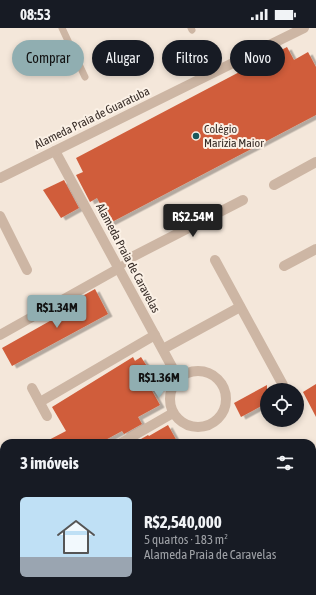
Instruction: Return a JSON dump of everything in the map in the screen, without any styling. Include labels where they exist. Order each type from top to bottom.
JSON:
[{"type":"street","name":"Alameda Praia de Guaratuba","points":[[0,178],[304,28]]},
{"type":"street","name":"Alameda Praia de Caravelas","points":[[56,151],[116,270],[163,349],[178,378]]},
{"type":"street","points":[[274,185],[316,162]]},
{"type":"street","points":[[134,256],[243,200]]},
{"type":"street","points":[[0,216],[27,270]]},
{"type":"street","points":[[284,266],[316,249]]},
{"type":"street","points":[[215,260],[282,383]]},
{"type":"street","points":[[0,335],[116,270]]},
{"type":"street","points":[[163,349],[240,307]]},
{"type":"street","points":[[40,402],[155,336]]},
{"type":"street","points":[[195,370],[213,374],[220,381],[224,389],[226,403],[221,416],[214,422],[205,426],[196,427],[187,425],[179,420],[173,413],[170,404],[170,394],[172,386],[178,378],[195,370]]},
{"type":"street","points":[[32,388],[47,416]]},
{"type":"street","points":[[128,439],[173,413]]},
{"type":"lane","points":[[62,28],[85,77]]},
{"type":"lane","points":[[116,270],[134,256]]},
{"type":"building","name":"Colégio Marízia Maior","points":[[287,47],[294,60],[308,52],[316,67],[316,115],[110,223],[97,198],[90,202],[76,175],[83,172],[76,158],[232,76],[285,76],[285,48]]},
{"type":"building","points":[[64,180],[79,208],[61,218],[43,190]]},
{"type":"building","points":[[95,289],[108,314],[12,366],[2,348],[80,304],[77,299]]},
{"type":"building","points":[[133,357],[135,361],[141,357],[152,374],[148,376],[154,387],[151,389],[160,405],[138,417],[142,424],[124,434],[122,431],[107,439],[51,439],[66,431],[52,407]]},
{"type":"building","points":[[316,384],[316,417],[304,394],[304,391]]},
{"type":"building","points":[[260,389],[260,407],[241,417],[234,403]]},
{"type":"building","points":[[168,425],[176,439],[141,439],[148,435],[149,436]]},
{"type":"place","name":"Colégio Marízia Maior","points":[[196,136]]}]
